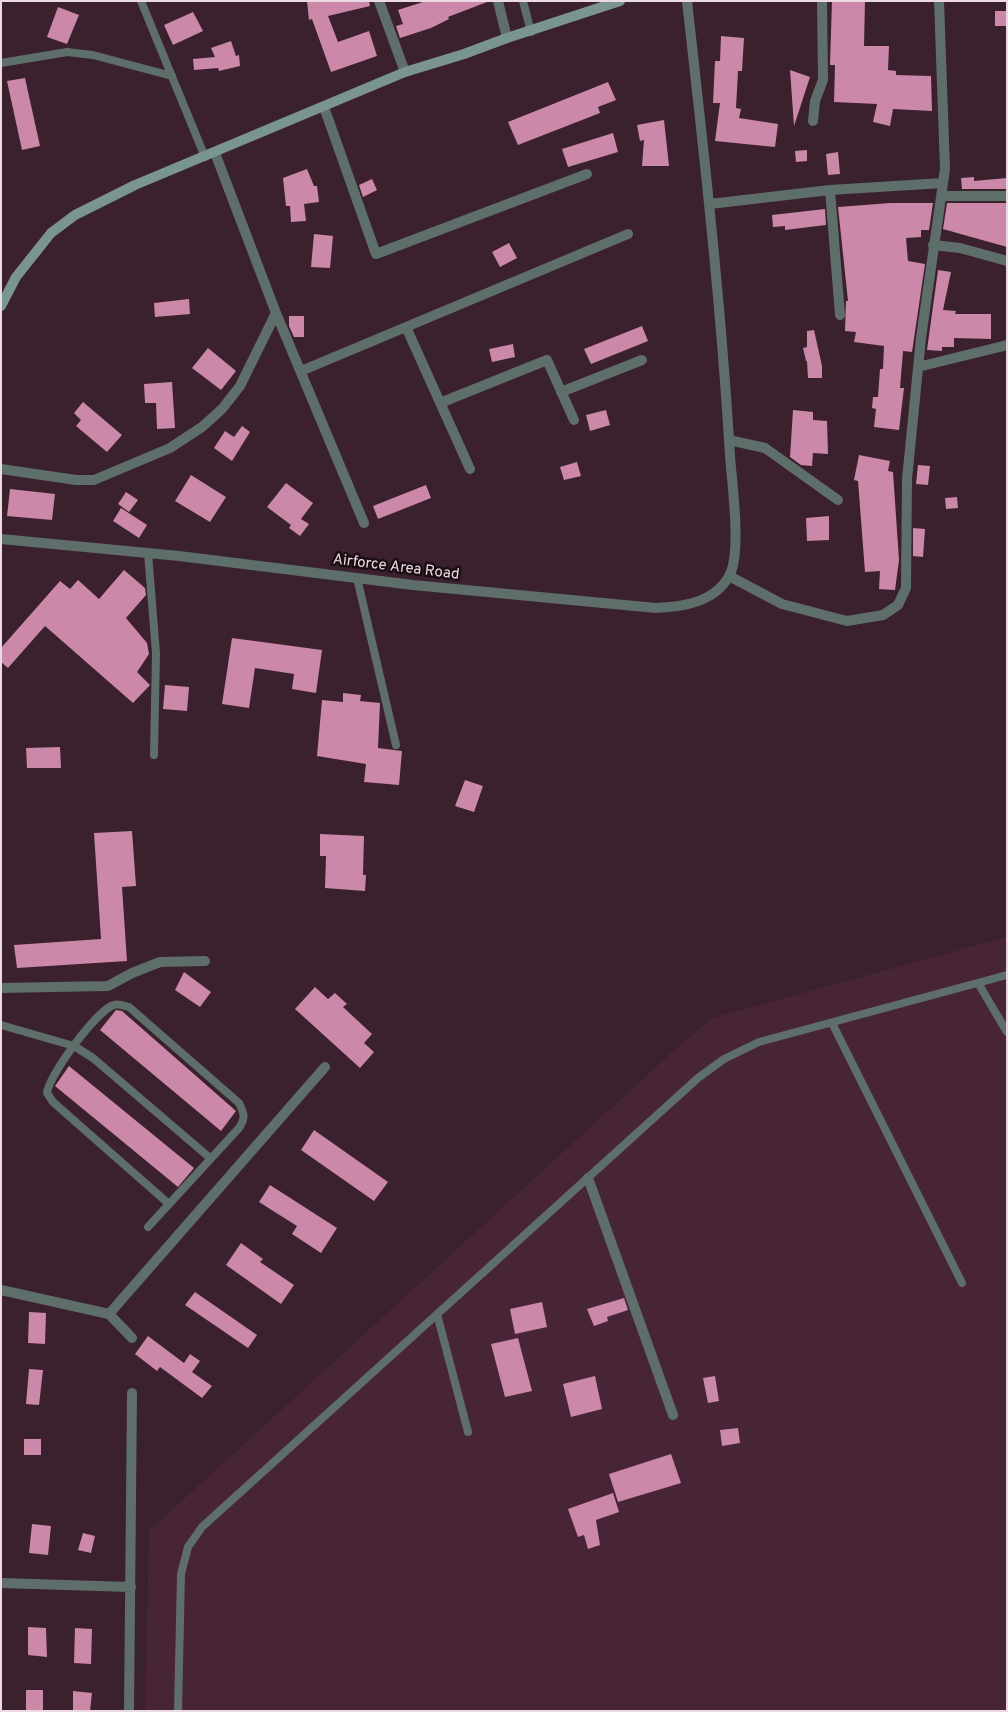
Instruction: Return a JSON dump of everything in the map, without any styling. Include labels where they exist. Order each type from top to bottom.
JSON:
[{"type":"street","points":[[379,1],[404,72]]},
{"type":"street","points":[[498,1],[507,38]]},
{"type":"street","points":[[1,306],[16,277],[51,233],[75,216],[135,185],[404,72],[531,32],[620,1]]},
{"type":"street","points":[[686,1],[723,333],[735,527],[734,560],[729,576],[782,604],[847,621],[883,615],[898,605],[906,588],[907,479],[933,244],[945,169],[940,1]]},
{"type":"street","points":[[813,121],[815,101],[823,80],[822,1]]},
{"type":"street","points":[[324,107],[376,254],[587,174]]},
{"type":"street","points":[[210,155],[364,523]]},
{"type":"street","points":[[710,204],[830,190],[943,183]]},
{"type":"street","points":[[830,190],[840,314]]},
{"type":"street","points":[[942,196],[1007,196]]},
{"type":"street","points":[[301,371],[628,234]]},
{"type":"street","points":[[933,244],[960,248],[1007,261]]},
{"type":"street","points":[[1,468],[76,480],[94,480],[170,448],[202,428],[222,409],[240,386],[276,313]]},
{"type":"street","points":[[406,327],[470,469]]},
{"type":"street","points":[[918,367],[1007,344]]},
{"type":"street","points":[[440,403],[547,360],[574,420]]},
{"type":"street","points":[[561,392],[642,360]]},
{"type":"street","points":[[729,440],[765,448],[838,500]]},
{"type":"street","name":"Airforce Area Road","points":[[1,539],[656,608],[682,607],[699,601],[715,592],[729,576]]},
{"type":"street","points":[[1,988],[108,986],[132,973],[160,962],[205,960]]},
{"type":"street","points":[[109,1314],[325,1067]]},
{"type":"street","points":[[588,1178],[673,1415]]},
{"type":"street","points":[[1,1290],[109,1314],[132,1338]]},
{"type":"street","points":[[129,1711],[132,1393]]},
{"type":"street","points":[[1,1583],[131,1587]]},
{"type":"lane","points":[[141,1],[172,76],[210,155]]},
{"type":"lane","points":[[523,1],[531,32]]},
{"type":"lane","points":[[1,63],[67,52],[112,60],[172,76]]},
{"type":"lane","points":[[148,553],[156,653],[154,756]]},
{"type":"lane","points":[[357,578],[396,745]]},
{"type":"lane","points":[[178,1711],[181,1574],[188,1547],[202,1527],[698,1078],[724,1059],[759,1042],[1007,975]]},
{"type":"lane","points":[[978,983],[1007,1032]]},
{"type":"lane","points":[[148,1227],[239,1128],[244,1120],[244,1112],[239,1103],[129,1007],[119,1004],[106,1010],[74,1046],[52,1077],[47,1093],[53,1102],[169,1204]]},
{"type":"lane","points":[[832,1022],[962,1283]]},
{"type":"lane","points":[[1,1025],[74,1046],[93,1058],[210,1158]]},
{"type":"lane","points":[[437,1314],[468,1432]]},
{"type":"shaded area","points":[[1007,937],[1007,1711],[145,1711],[149,1531],[679,1046],[712,1018]]},
{"type":"building","points":[[307,1],[369,1],[370,6],[328,16],[338,42],[369,31],[377,56],[331,72],[312,19],[309,20]]},
{"type":"building","points":[[426,1],[487,2],[448,17],[449,19],[431,28],[400,38],[396,26],[403,24],[398,10]]},
{"type":"building","points":[[832,1],[865,1],[864,46],[889,46],[888,70],[896,71],[896,75],[931,76],[932,111],[893,109],[890,126],[873,122],[877,104],[834,102],[835,65],[830,65]]},
{"type":"building","points":[[58,7],[79,15],[67,44],[47,37]]},
{"type":"building","points":[[995,11],[1007,11],[1007,26],[995,26]]},
{"type":"building","points":[[193,12],[203,31],[173,45],[164,25]]},
{"type":"building","points":[[721,36],[744,38],[742,71],[738,71],[736,108],[741,109],[739,118],[778,124],[775,147],[715,141],[720,103],[713,103],[715,61],[720,61]]},
{"type":"building","points":[[231,41],[236,56],[239,55],[240,66],[219,71],[218,68],[194,70],[193,59],[215,57],[211,48]]},
{"type":"building","points":[[790,70],[810,77],[794,126]]},
{"type":"building","points":[[25,78],[40,146],[22,150],[7,81]]},
{"type":"building","points":[[608,82],[616,100],[598,107],[600,113],[518,145],[508,122]]},
{"type":"building","points":[[664,120],[669,166],[642,166],[644,140],[640,141],[637,125]]},
{"type":"building","points":[[613,133],[618,152],[568,167],[562,149]]},
{"type":"building","points":[[807,150],[807,161],[796,162],[795,151]]},
{"type":"building","points":[[838,152],[840,174],[828,175],[826,154]]},
{"type":"building","points":[[307,169],[314,186],[317,186],[319,202],[304,204],[306,221],[291,222],[290,206],[286,206],[283,178]]},
{"type":"building","points":[[974,177],[974,181],[1007,178],[1007,189],[962,189],[961,178]]},
{"type":"building","points":[[372,179],[377,190],[363,197],[359,185]]},
{"type":"building","points":[[890,203],[933,203],[929,230],[921,230],[921,237],[906,238],[908,261],[925,264],[912,352],[903,351],[900,388],[904,388],[899,430],[874,427],[876,409],[872,408],[873,397],[878,397],[880,369],[883,369],[884,346],[854,342],[856,332],[845,331],[846,301],[848,301],[838,207]]},
{"type":"building","points":[[947,203],[1007,203],[1007,247],[943,229]]},
{"type":"building","points":[[825,209],[826,225],[785,230],[785,226],[773,227],[772,215]]},
{"type":"building","points":[[314,234],[333,236],[330,268],[311,267]]},
{"type":"building","points":[[509,243],[517,258],[500,267],[492,252]]},
{"type":"building","points":[[938,270],[951,272],[943,310],[956,311],[955,314],[991,314],[991,339],[954,338],[954,347],[942,347],[942,351],[927,350]]},
{"type":"building","points":[[189,299],[190,314],[155,317],[154,303]]},
{"type":"building","points":[[289,316],[304,316],[304,337],[294,337],[289,326]]},
{"type":"building","points":[[642,326],[648,341],[591,364],[584,349]]},
{"type":"building","points":[[814,330],[822,366],[822,378],[808,378],[807,361],[803,348],[807,347],[807,331]]},
{"type":"building","points":[[513,344],[515,357],[492,362],[489,349]]},
{"type":"building","points":[[208,348],[236,371],[221,390],[192,368]]},
{"type":"building","points":[[172,382],[175,428],[157,429],[156,403],[145,403],[144,384]]},
{"type":"building","points":[[83,402],[122,435],[107,452],[76,426],[81,420],[74,413]]},
{"type":"building","points":[[606,410],[610,425],[590,431],[586,415]]},
{"type":"building","points":[[793,410],[813,412],[813,420],[827,421],[828,454],[813,453],[812,466],[801,465],[790,457]]},
{"type":"building","points":[[242,426],[250,432],[232,461],[214,448],[225,431],[234,437]]},
{"type":"building","points":[[859,455],[890,461],[888,471],[893,472],[899,560],[895,590],[879,589],[880,571],[865,572],[858,481],[854,480]]},
{"type":"building","points":[[577,462],[581,476],[564,480],[560,467]]},
{"type":"building","points":[[918,465],[930,466],[928,485],[916,484]]},
{"type":"building","points":[[191,475],[226,497],[210,522],[175,501]]},
{"type":"building","points":[[286,483],[313,503],[301,519],[309,524],[300,536],[289,528],[291,525],[267,507]]},
{"type":"building","points":[[426,485],[431,498],[378,519],[373,506]]},
{"type":"building","points":[[10,489],[55,494],[52,520],[7,516]]},
{"type":"building","points":[[126,492],[138,500],[129,512],[118,504]]},
{"type":"building","points":[[957,497],[958,508],[946,509],[945,498]]},
{"type":"building","points":[[121,508],[147,525],[139,538],[113,521]]},
{"type":"building","points":[[829,516],[829,540],[807,541],[806,518]]},
{"type":"building","points":[[913,528],[925,529],[923,557],[913,556]]},
{"type":"building","points":[[124,570],[145,588],[146,595],[126,618],[147,643],[149,654],[137,672],[150,685],[133,703],[45,626],[8,668],[1,662],[1,648],[60,581],[70,589],[78,580],[99,599]]},
{"type":"building","points":[[232,638],[322,650],[316,693],[292,689],[294,674],[255,668],[249,708],[222,704]]},
{"type":"building","points":[[165,685],[189,687],[187,711],[163,709]]},
{"type":"building","points":[[343,693],[361,695],[360,701],[380,703],[378,748],[402,751],[399,785],[364,782],[366,764],[317,756],[322,700],[343,702]]},
{"type":"building","points":[[60,747],[61,768],[27,768],[26,748]]},
{"type":"building","points":[[465,780],[483,786],[474,812],[455,806]]},
{"type":"building","points":[[132,831],[136,886],[122,887],[127,961],[17,968],[14,945],[101,939],[94,833]]},
{"type":"building","points":[[320,834],[364,836],[363,875],[366,875],[365,891],[325,888],[326,856],[320,856]]},
{"type":"building","points":[[184,972],[211,992],[200,1007],[175,990]]},
{"type":"building","points":[[315,987],[328,999],[335,993],[347,1004],[343,1007],[372,1034],[364,1043],[374,1052],[360,1068],[295,1009]]},
{"type":"building","points":[[116,1010],[122,1011],[236,1111],[221,1131],[100,1030]]},
{"type":"building","points":[[69,1066],[194,1168],[178,1187],[55,1086]]},
{"type":"building","points":[[314,1130],[388,1182],[374,1201],[301,1150]]},
{"type":"building","points":[[270,1185],[337,1228],[321,1253],[292,1234],[297,1226],[259,1202]]},
{"type":"building","points":[[241,1243],[263,1259],[260,1262],[294,1285],[281,1304],[226,1265]]},
{"type":"building","points":[[195,1292],[257,1335],[248,1348],[185,1305]]},
{"type":"building","points":[[624,1298],[628,1310],[607,1317],[608,1321],[594,1326],[587,1309]]},
{"type":"building","points":[[542,1302],[547,1327],[515,1334],[510,1309]]},
{"type":"building","points":[[29,1312],[46,1313],[45,1344],[28,1343]]},
{"type":"building","points":[[148,1336],[184,1363],[190,1354],[200,1361],[192,1372],[212,1386],[202,1398],[160,1367],[157,1371],[135,1354]]},
{"type":"building","points":[[518,1338],[532,1391],[505,1397],[491,1344]]},
{"type":"building","points":[[29,1369],[43,1370],[39,1405],[26,1404]]},
{"type":"building","points":[[595,1376],[602,1409],[571,1417],[563,1384]]},
{"type":"building","points":[[715,1376],[719,1401],[708,1403],[703,1378]]},
{"type":"building","points":[[738,1428],[740,1443],[722,1446],[720,1430]]},
{"type":"building","points":[[24,1439],[41,1439],[41,1455],[24,1455]]},
{"type":"building","points":[[671,1454],[681,1483],[618,1502],[609,1474]]},
{"type":"building","points":[[613,1493],[619,1512],[596,1520],[600,1545],[588,1549],[584,1535],[578,1537],[568,1509]]},
{"type":"building","points":[[32,1524],[51,1526],[48,1555],[29,1553]]},
{"type":"building","points":[[83,1533],[95,1536],[91,1553],[78,1550]]},
{"type":"building","points":[[28,1627],[46,1628],[47,1657],[28,1655]]},
{"type":"building","points":[[75,1628],[92,1629],[91,1664],[74,1663]]},
{"type":"building","points":[[26,1690],[43,1690],[43,1711],[26,1711]]},
{"type":"building","points":[[73,1691],[92,1693],[90,1711],[73,1711]]}]
